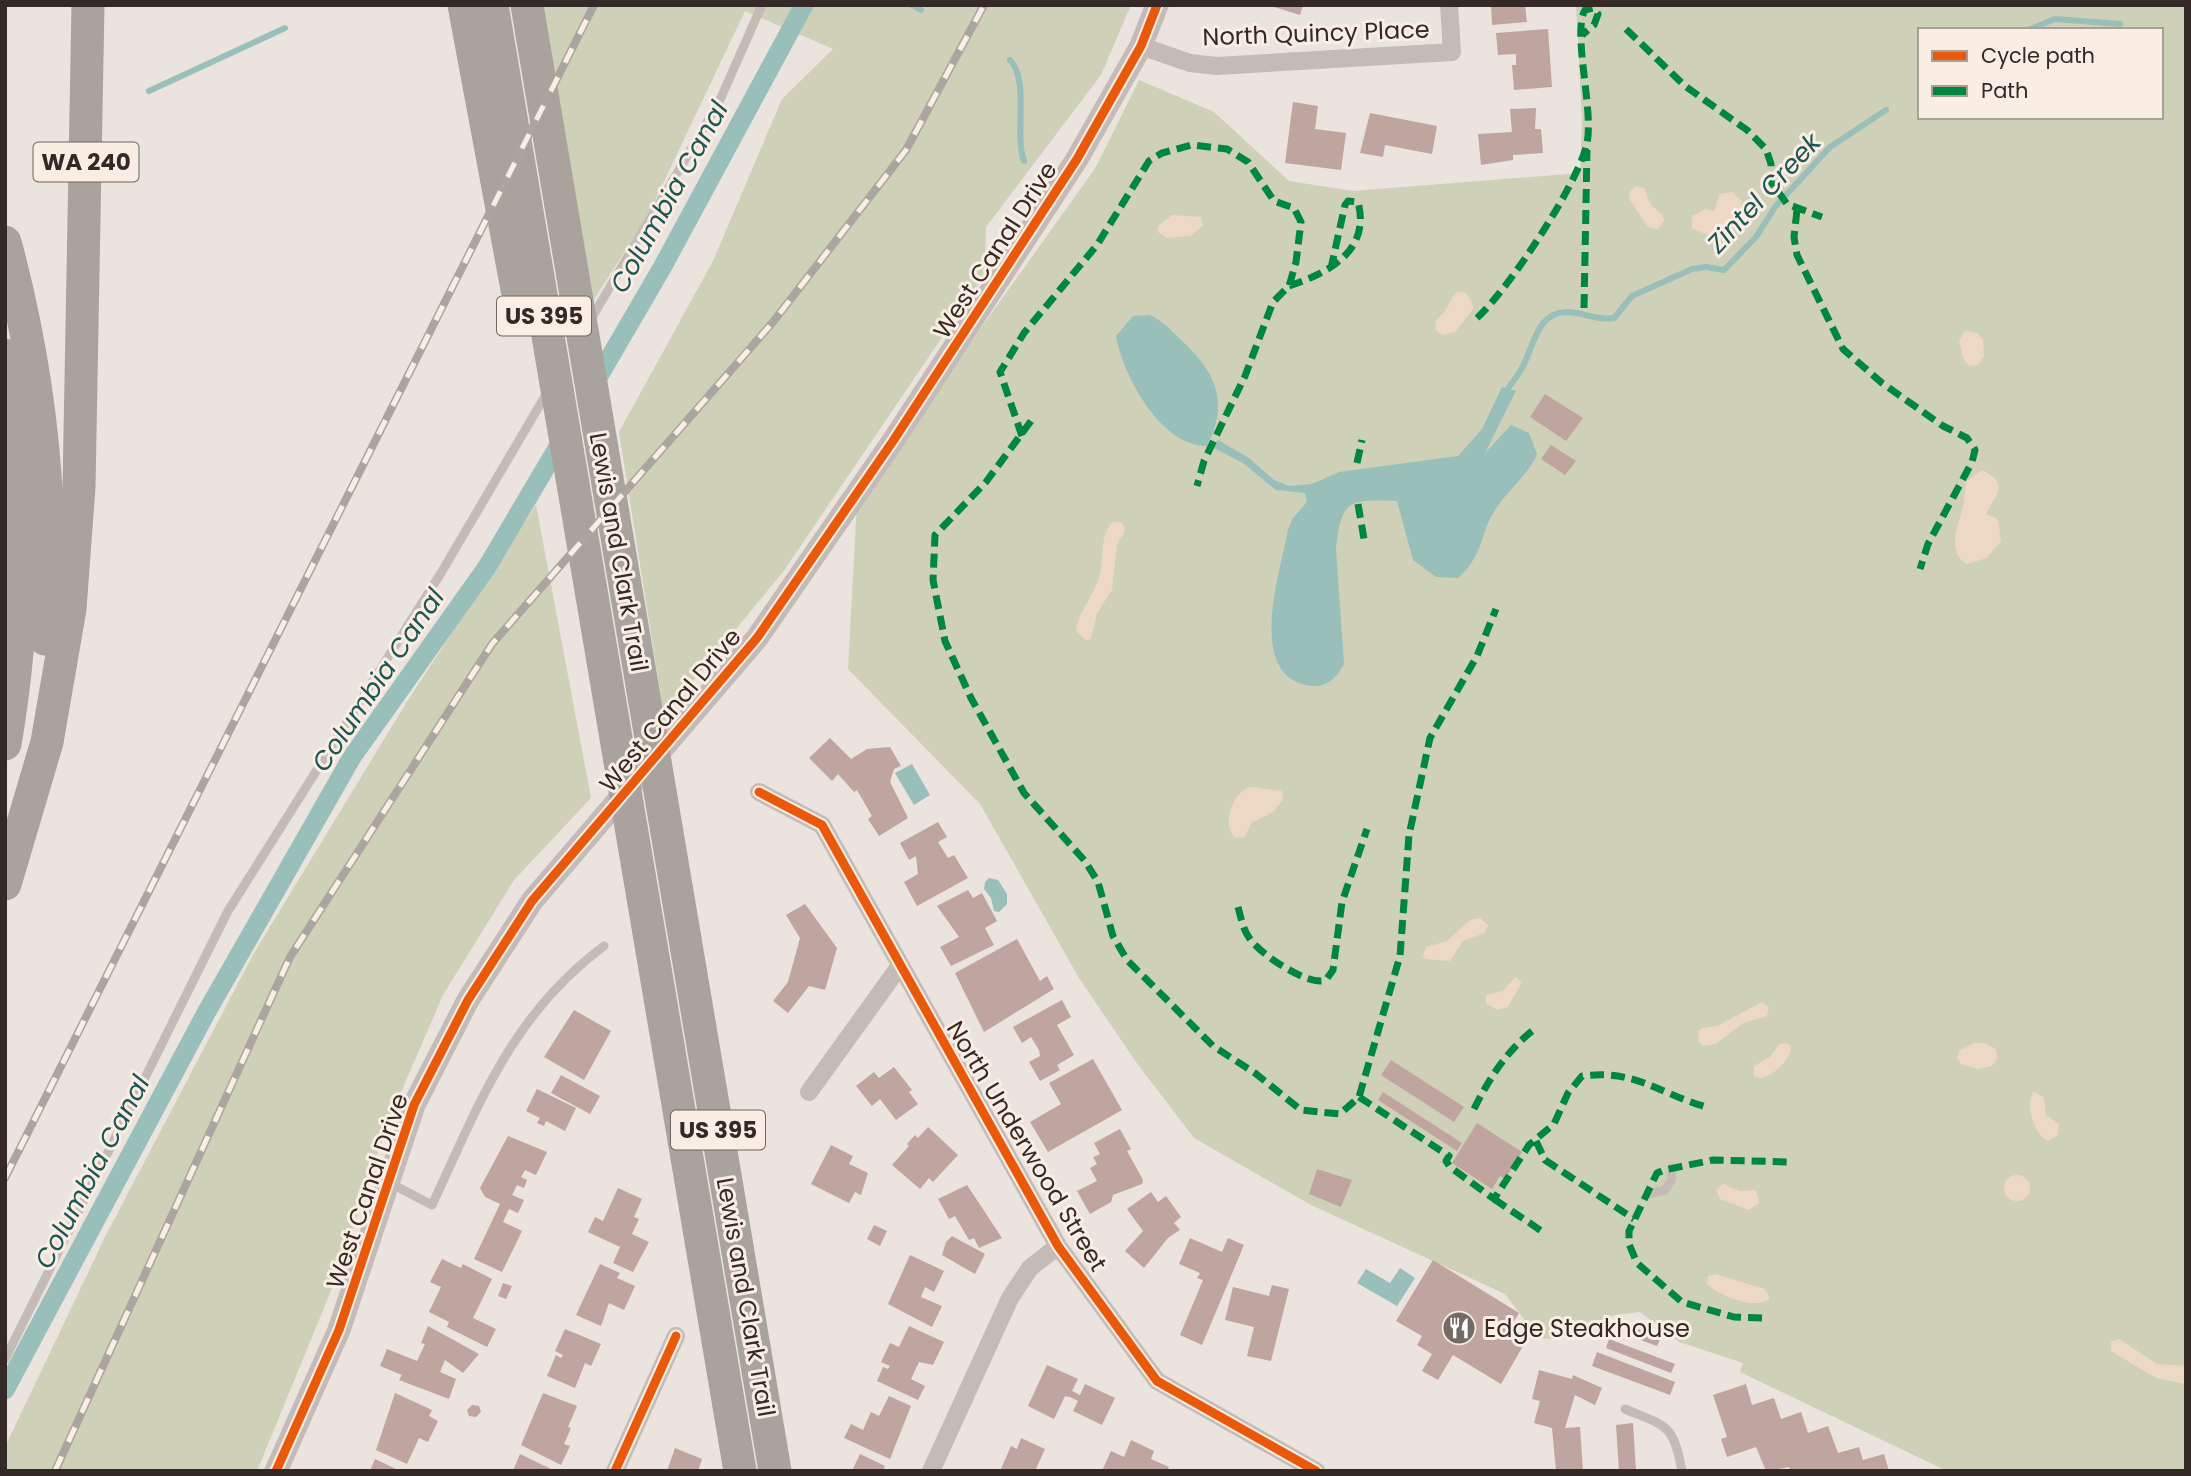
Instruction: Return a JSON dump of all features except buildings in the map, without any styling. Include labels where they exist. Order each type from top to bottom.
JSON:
[{"type":"highway","name":"WA 240","points":[[5,884],[47,742],[70,609],[77,519],[88,5]]},
{"type":"highway","points":[[83,290],[107,34],[107,5]]},
{"type":"highway","name":"Lewis and Clark Trail","points":[[464,5],[487,31],[592,597],[740,1471]]},
{"type":"highway","name":"Lewis and Clark Trail","points":[[527,7],[775,1471]]},
{"type":"highway","points":[[5,242],[39,399],[49,537],[47,608],[37,707],[5,854]]},
{"type":"highway","points":[[5,355],[16,422],[22,531],[18,647],[5,744]]},
{"type":"street","name":"West Canal Drive","points":[[276,1471],[339,1329],[414,1105],[450,1031],[498,951],[532,901],[757,638],[893,441],[1070,170],[1141,46],[1157,5]]},
{"type":"street","name":"North Quincy Place","points":[[1141,46],[1190,63],[1217,66],[1452,52],[1449,5]]},
{"type":"street","name":"North Underwood Street","points":[[759,792],[822,825],[1058,1245],[1157,1381],[1316,1471]]},
{"type":"street","points":[[809,1093],[900,967]]},
{"type":"street","points":[[931,1471],[1010,1298],[1030,1268],[1058,1245]]},
{"type":"street","points":[[615,1471],[676,1336]]},
{"type":"lane","points":[[573,349],[719,102],[762,5]]},
{"type":"lane","points":[[5,1359],[228,911],[441,573],[566,361]]},
{"type":"lane","points":[[390,1183],[432,1205],[501,1058],[553,990],[604,946]]},
{"type":"lane","points":[[1648,1194],[1665,1190],[1671,1181],[1672,1168]]},
{"type":"lane","points":[[1625,1409],[1667,1427],[1676,1438],[1682,1471]]},
{"type":"green space","points":[[544,5],[1131,5],[1101,75],[986,227],[985,274],[783,572],[664,716],[619,432],[713,261],[782,99],[833,49],[745,11],[647,217],[593,301]]},
{"type":"green space","points":[[1576,5],[2186,5],[2186,1471],[1947,1471],[1740,1372],[1743,1363],[1679,1342],[1640,1312],[1615,1315],[1560,1339],[1527,1338],[1532,1330],[1505,1294],[1311,1205],[1194,1138],[1136,1062],[1079,978],[980,804],[848,669],[857,502],[1096,167],[1139,80],[1214,112],[1289,181],[1353,191],[1580,173],[1582,121]]},
{"type":"green space","points":[[536,505],[591,798],[514,880],[443,995],[389,1120],[335,1281],[257,1471],[5,1471],[5,1447],[106,1235],[254,953],[408,700]]},
{"type":"sand","points":[[1635,186],[1644,188],[1651,205],[1663,215],[1664,221],[1658,229],[1648,227],[1630,200],[1629,193]]},
{"type":"sand","points":[[1732,192],[1742,201],[1736,222],[1711,236],[1692,229],[1692,216],[1705,209],[1714,211],[1720,194]]},
{"type":"sand","points":[[1172,215],[1201,217],[1203,225],[1191,236],[1166,238],[1158,232],[1158,226]]},
{"type":"sand","points":[[1456,292],[1463,292],[1468,296],[1473,309],[1455,332],[1442,335],[1436,330],[1435,322]]},
{"type":"sand","points":[[1965,331],[1977,333],[1983,340],[1984,356],[1978,365],[1969,366],[1963,358],[1959,341]]},
{"type":"sand","points":[[1982,470],[1991,475],[1998,485],[1986,514],[1998,519],[2001,541],[1987,558],[1967,564],[1957,553],[1956,532],[1963,508],[1966,482]]},
{"type":"sand","points":[[1113,522],[1122,522],[1125,530],[1117,545],[1112,590],[1097,613],[1091,639],[1086,640],[1076,631],[1098,582],[1104,539]]},
{"type":"sand","points":[[1252,787],[1282,791],[1283,800],[1273,812],[1251,823],[1245,837],[1235,838],[1229,825],[1231,808],[1239,794]]},
{"type":"sand","points":[[1480,918],[1488,925],[1485,933],[1463,941],[1450,961],[1425,959],[1423,956],[1426,947],[1447,941],[1470,920]]},
{"type":"sand","points":[[1515,977],[1522,982],[1508,1007],[1498,1010],[1486,1004],[1486,995],[1503,991]]},
{"type":"sand","points":[[1762,1002],[1769,1007],[1767,1016],[1743,1023],[1716,1044],[1703,1046],[1699,1042],[1698,1032],[1702,1028],[1717,1026]]},
{"type":"sand","points":[[1787,1043],[1791,1046],[1790,1051],[1781,1066],[1761,1078],[1754,1076],[1754,1066],[1770,1057],[1779,1044]]},
{"type":"sand","points":[[1975,1043],[1985,1043],[1996,1049],[1997,1059],[1992,1066],[1978,1069],[1961,1064],[1957,1058],[1960,1050]]},
{"type":"sand","points":[[2034,1091],[2044,1098],[2046,1115],[2059,1124],[2058,1135],[2048,1141],[2038,1132],[2030,1111]]},
{"type":"sand","points":[[2017,1175],[2027,1178],[2030,1188],[2027,1198],[2017,1201],[2007,1198],[2004,1188],[2007,1178]]},
{"type":"sand","points":[[1723,1184],[1740,1191],[1756,1190],[1759,1203],[1749,1210],[1720,1199],[1716,1190]]},
{"type":"sand","points":[[1715,1274],[1765,1289],[1770,1298],[1756,1303],[1728,1297],[1707,1284],[1708,1276]]},
{"type":"sand","points":[[2119,1339],[2157,1364],[2186,1366],[2186,1384],[2156,1378],[2111,1351],[2111,1342]]},
{"type":"water","points":[[1150,315],[1192,351],[1210,375],[1218,400],[1214,430],[1207,446],[1190,443],[1159,421],[1146,406],[1127,370],[1116,336],[1133,316]]},
{"type":"water","points":[[1502,387],[1516,391],[1485,453],[1511,425],[1529,433],[1537,454],[1491,516],[1478,551],[1467,569],[1458,578],[1436,577],[1413,560],[1397,501],[1369,501],[1351,505],[1341,519],[1336,549],[1344,664],[1335,677],[1322,685],[1311,686],[1290,679],[1278,664],[1272,644],[1272,620],[1288,530],[1293,518],[1307,502],[1305,493],[1276,490],[1243,463],[1214,448],[1218,440],[1249,458],[1274,480],[1289,486],[1312,484],[1339,472],[1458,456],[1482,429]]},
{"type":"water","points":[[912,764],[930,795],[914,805],[895,773]]},
{"type":"water","points":[[989,878],[998,880],[1007,894],[1007,904],[999,912],[994,911],[991,898],[984,889]]},
{"type":"water","points":[[1400,1268],[1415,1278],[1397,1306],[1357,1283],[1366,1269],[1390,1283]]},
{"type":"waterway","name":"Columbia Canal","points":[[592,388],[663,266],[804,5]]},
{"type":"waterway","name":"Zintel Creek","points":[[912,5],[921,10]]},
{"type":"waterway","name":"Zintel Creek","points":[[2033,28],[2055,19],[2120,24]]},
{"type":"waterway","name":"Zintel Creek","points":[[149,91],[285,28]]},
{"type":"waterway","name":"Zintel Creek","points":[[1010,60],[1016,69],[1021,94],[1020,137],[1024,161]]},
{"type":"waterway","name":"Zintel Creek","points":[[1504,395],[1522,368],[1537,332],[1548,318],[1566,312],[1614,318],[1632,296],[1692,269],[1706,267],[1724,270],[1756,237],[1775,207],[1830,147],[1886,110]]},
{"type":"waterway","name":"Columbia Canal","points":[[5,1390],[206,1013],[352,757],[487,567],[565,435]]},
{"type":"railway","points":[[5,1178],[594,5]]},
{"type":"railway","points":[[55,1471],[290,957],[492,644],[773,322],[906,150],[984,5]]},
{"type":"marked path","points":[[1477,318],[1506,284],[1541,235],[1581,161],[1588,129],[1582,53],[1581,35],[1582,21],[1585,10],[1593,8],[1598,14],[1594,25],[1582,35]]},
{"type":"marked path","points":[[1626,29],[1685,86],[1747,130],[1766,149],[1771,164],[1771,182],[1787,204],[1822,217]]},
{"type":"marked path","points":[[1022,436],[1000,372],[1024,333],[1097,245],[1149,161],[1162,153],[1192,145],[1227,149],[1248,162],[1274,201],[1294,208],[1301,222],[1296,262],[1289,286],[1273,302],[1245,376],[1204,461],[1197,486]]},
{"type":"marked path","points":[[1584,308],[1587,150]]},
{"type":"marked path","points":[[1289,286],[1318,274],[1331,267],[1343,258],[1358,234],[1358,202],[1348,201],[1345,205],[1331,268]]},
{"type":"marked path","points":[[1797,210],[1794,237],[1797,255],[1843,349],[1882,383],[1943,426],[1967,438],[1975,450],[1972,462],[1928,544],[1920,569]]},
{"type":"marked path","points":[[1031,421],[986,482],[935,535],[933,580],[945,641],[971,698],[1024,793],[1085,861],[1098,882],[1113,936],[1127,960],[1213,1046],[1255,1073],[1301,1110],[1340,1114],[1359,1097],[1400,956],[1409,835],[1430,738],[1477,656],[1496,609]]},
{"type":"marked path","points":[[1357,463],[1362,440]]},
{"type":"marked path","points":[[1358,504],[1364,539]]},
{"type":"marked path","points":[[1238,907],[1248,935],[1264,953],[1285,968],[1308,979],[1326,980],[1333,970],[1342,902],[1367,829]]},
{"type":"marked path","points":[[1474,1109],[1500,1065],[1516,1045],[1536,1028]]},
{"type":"marked path","points":[[1359,1097],[1449,1156],[1446,1161],[1450,1167],[1494,1199],[1529,1145],[1554,1124],[1568,1093],[1582,1076],[1601,1075],[1632,1079],[1706,1107]]},
{"type":"marked path","points":[[1536,1141],[1545,1160],[1634,1219]]},
{"type":"marked path","points":[[1762,1318],[1734,1317],[1682,1302],[1637,1263],[1629,1244],[1629,1231],[1657,1173],[1664,1170],[1713,1160],[1791,1162]]},
{"type":"marked path","points":[[1494,1199],[1543,1232]]},
{"type":"cycle path","points":[[276,1471],[339,1330],[414,1105],[468,1000],[532,901],[757,638],[893,441],[1077,159],[1141,46],[1157,5]]},
{"type":"cycle path","points":[[759,792],[822,825],[1058,1246],[1157,1381],[1316,1471]]},
{"type":"cycle path","points":[[615,1471],[676,1336]]},
{"type":"place","name":"Edge Steakhouse","points":[[1459,1328]]}]
